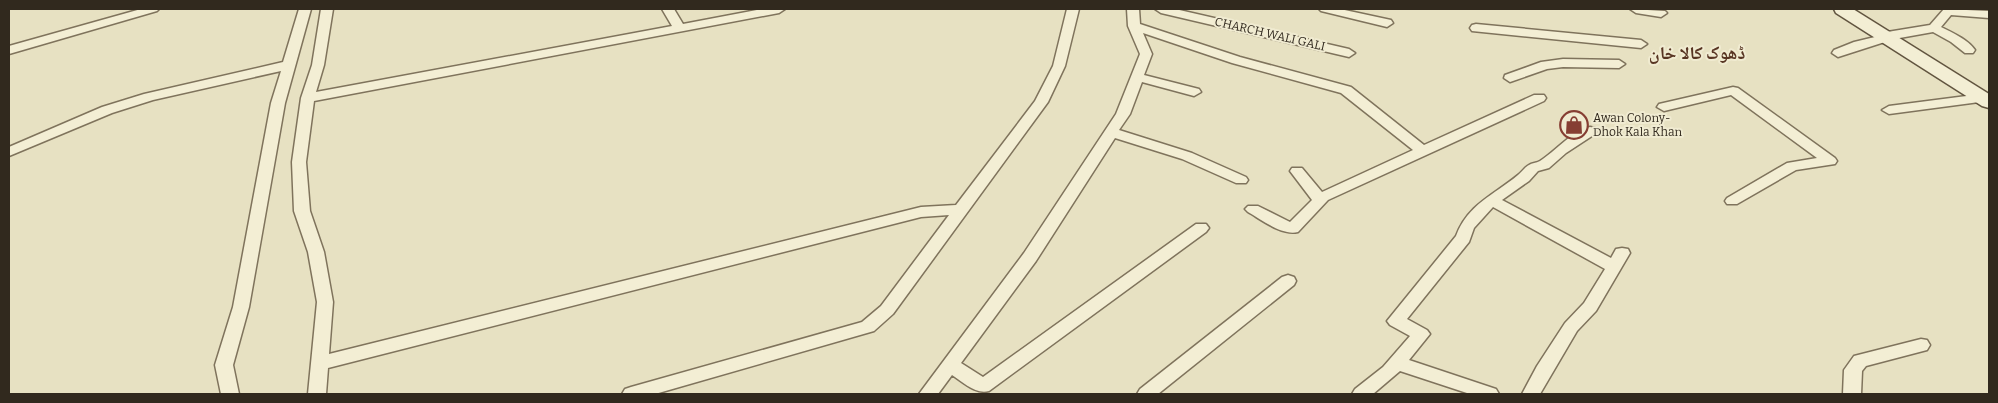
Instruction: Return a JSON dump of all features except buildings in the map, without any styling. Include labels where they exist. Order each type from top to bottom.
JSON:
[{"type":"street","points":[[9,50],[153,9]]},
{"type":"street","points":[[230,394],[224,365],[241,307],[278,103],[304,9]]},
{"type":"street","points":[[317,394],[325,302],[316,252],[302,211],[299,162],[308,98],[318,65],[327,9]]},
{"type":"street","points":[[668,9],[680,29]]},
{"type":"street","points":[[308,98],[779,9]]},
{"type":"street","points":[[630,394],[868,327],[887,310],[1041,102],[1059,66],[1073,9]]},
{"type":"street","points":[[928,394],[1030,257],[1123,114],[1146,54],[1134,26],[1133,9]]},
{"type":"street","name":"CHARCH WALI GALI","points":[[1161,9],[1349,53]]},
{"type":"street","points":[[1325,9],[1387,23]]},
{"type":"street","points":[[1636,9],[1660,13]]},
{"type":"street","points":[[1842,9],[1986,100]]},
{"type":"street","points":[[1838,53],[1887,37],[1925,32],[1934,28],[1948,11],[1989,14]]},
{"type":"street","points":[[1134,26],[1236,60],[1346,90],[1421,150]]},
{"type":"street","points":[[1476,28],[1641,44]]},
{"type":"street","points":[[1934,28],[1955,39],[1969,50]]},
{"type":"street","points":[[1510,78],[1545,65],[1563,63],[1619,64]]},
{"type":"street","points":[[9,152],[107,110],[149,96],[289,65]]},
{"type":"street","points":[[1137,77],[1194,92]]},
{"type":"street","points":[[1664,107],[1733,91],[1830,160],[1792,166],[1732,201]]},
{"type":"street","points":[[1253,209],[1293,228],[1320,200],[1421,150],[1540,98]]},
{"type":"street","points":[[1889,110],[1986,100]]},
{"type":"street","points":[[1111,132],[1187,156],[1241,180]]},
{"type":"street","points":[[1361,394],[1382,386],[1397,364],[1422,334],[1396,322],[1396,320],[1463,238],[1477,214],[1491,200],[1524,178],[1533,168],[1544,165],[1561,150],[1590,132]]},
{"type":"street","points":[[1297,171],[1320,200]]},
{"type":"street","points":[[1491,200],[1618,260],[1590,307],[1571,327],[1531,394]]},
{"type":"street","points":[[320,363],[921,212],[961,210]]},
{"type":"street","points":[[950,365],[983,386],[1201,228]]},
{"type":"street","points":[[1146,394],[1288,281]]},
{"type":"street","points":[[1852,394],[1853,370],[1860,361],[1921,345]]},
{"type":"street","points":[[1397,364],[1490,394]]},
{"type":"place","name":"Awan Colony- Dhok Kala Khan","points":[[1574,125]]},
{"type":"district","name":"ڈھوک کالا خان","points":[[1697,53]]}]
